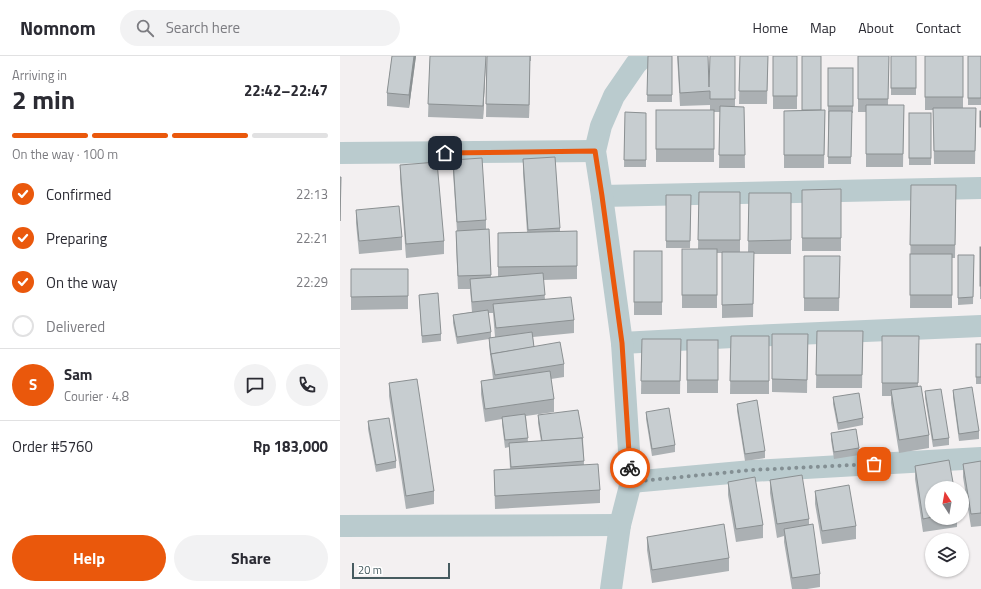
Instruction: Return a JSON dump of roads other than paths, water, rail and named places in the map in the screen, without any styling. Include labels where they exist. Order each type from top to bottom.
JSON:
[{"type":"street","points":[[612,589],[620,525],[631,482],[622,343],[595,151],[601,126],[614,96],[636,64],[644,56]]},
{"type":"street","points":[[340,153],[595,151]]},
{"type":"street","points":[[602,196],[981,188]]},
{"type":"street","points":[[622,343],[759,335],[981,326]]},
{"type":"street","points":[[631,482],[752,470],[981,458]]},
{"type":"street","points":[[340,526],[620,525]]}]
